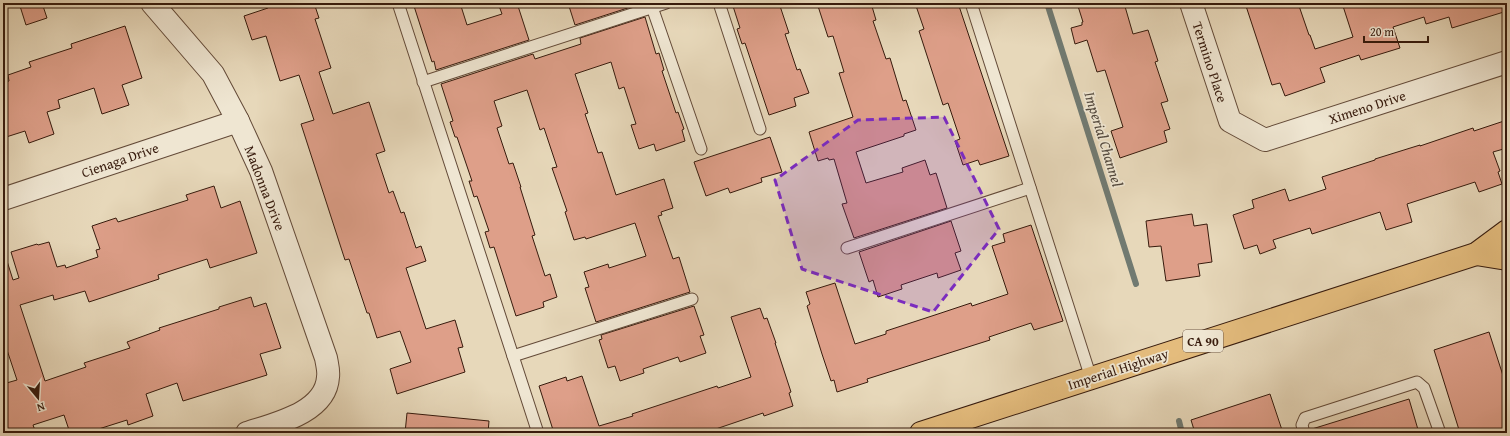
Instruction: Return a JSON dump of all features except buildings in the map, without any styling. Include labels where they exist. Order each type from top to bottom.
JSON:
[{"type":"main road","name":"Imperial Highway","points":[[928,432],[1476,254],[1507,231]]},
{"type":"main road","name":"Imperial Highway","points":[[1476,254],[1507,259]]},
{"type":"street","name":"Madonna Drive","points":[[152,3],[213,74],[238,121],[261,171],[326,358],[328,377],[322,396],[308,409],[286,420],[246,433]]},
{"type":"street","name":"Termino Place","points":[[1191,3],[1230,121]]},
{"type":"street","name":"Ximeno Drive","points":[[1230,121],[1265,140],[1507,62]]},
{"type":"street","name":"Cienaga Drive","points":[[3,200],[238,121]]},
{"type":"lane","points":[[398,3],[538,433]]},
{"type":"lane","points":[[423,82],[666,3]]},
{"type":"lane","points":[[720,3],[760,129]]},
{"type":"lane","points":[[971,3],[1091,378]]},
{"type":"lane","points":[[652,7],[700,150]]},
{"type":"lane","points":[[847,248],[1030,188]]},
{"type":"lane","points":[[513,356],[692,299]]},
{"type":"lane","points":[[1304,433],[1302,425],[1305,418],[1417,382],[1424,388],[1440,433]]},
{"type":"highlighted area","points":[[944,117],[999,229],[933,312],[802,269],[775,180],[858,120]]},
{"type":"waterway","name":"Imperial Channel","points":[[1047,3],[1136,284]]},
{"type":"waterway","name":"Imperial Channel","points":[[1179,421],[1182,433]]}]
